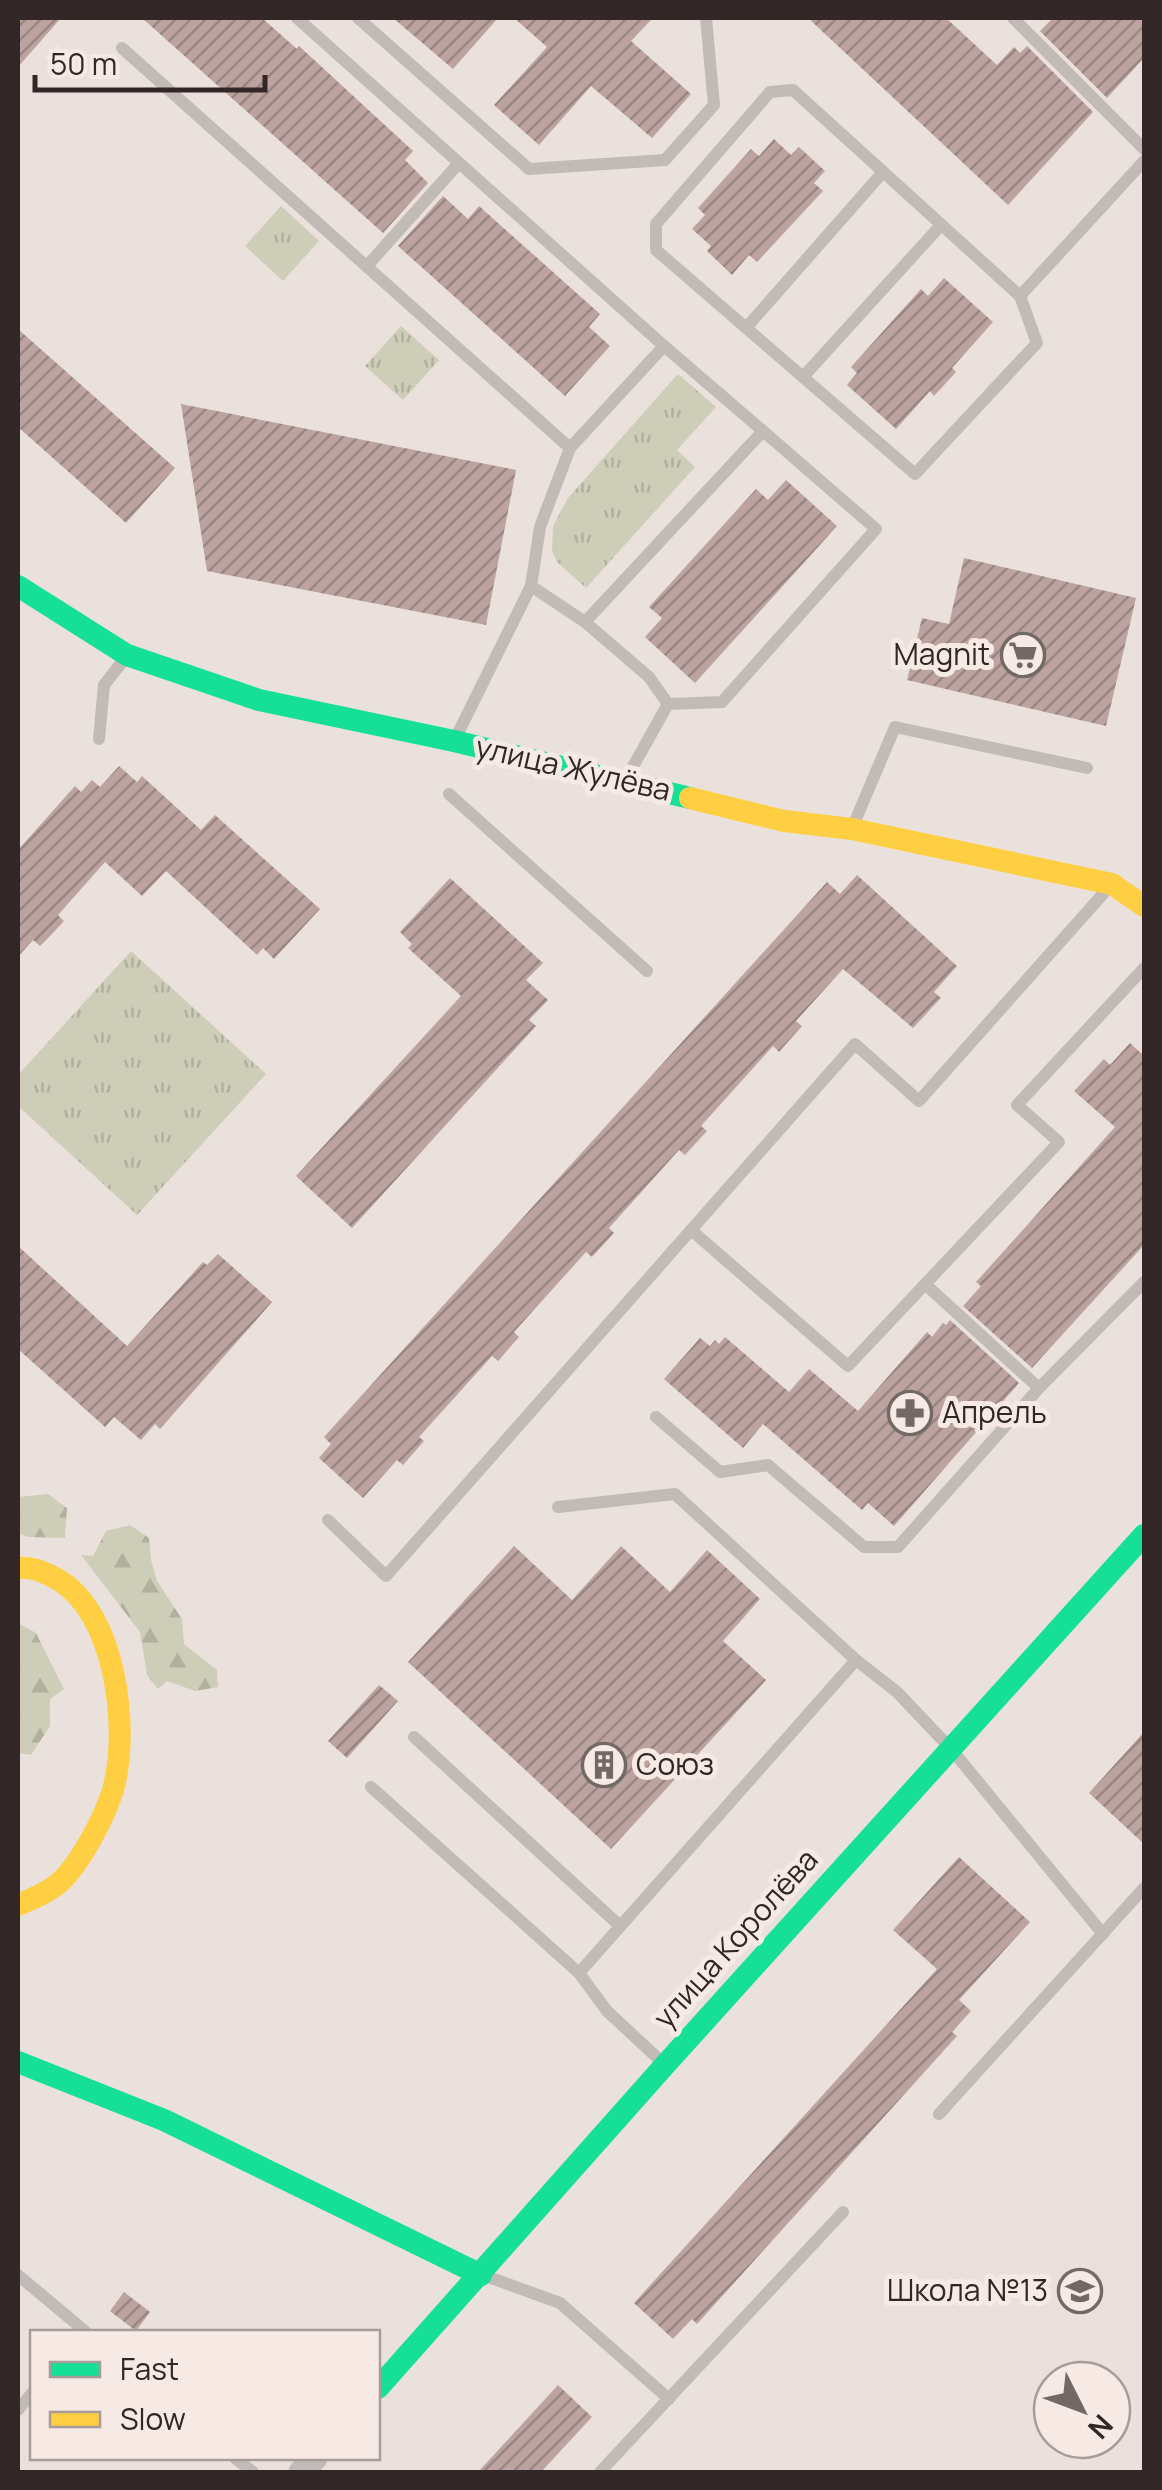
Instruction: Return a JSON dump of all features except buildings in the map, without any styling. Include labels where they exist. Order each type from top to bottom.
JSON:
[{"type":"street","name":"улица Жулёва","points":[[18,586],[127,655],[259,700],[454,741],[784,821],[852,829],[1112,884],[1144,906]]},
{"type":"street","name":"улица Королёва","points":[[380,2386],[1144,1535]]},
{"type":"street","points":[[18,1568],[34,1566],[71,1587],[90,1612],[108,1653],[118,1700],[120,1743],[114,1786],[94,1832],[59,1883],[18,1905]]},
{"type":"street","points":[[18,2062],[164,2120],[480,2275]]},
{"type":"lane","points":[[296,18],[876,530],[722,702],[668,704]]},
{"type":"lane","points":[[358,18],[529,169],[665,160],[714,105],[706,18]]},
{"type":"lane","points":[[1017,19],[1144,149]]},
{"type":"lane","points":[[122,48],[570,448]]},
{"type":"lane","points":[[793,90],[1020,296],[1037,343],[915,474],[656,250],[656,224],[770,92],[793,90]]},
{"type":"lane","points":[[1020,296],[1144,161]]},
{"type":"lane","points":[[366,266],[459,163]]},
{"type":"lane","points":[[746,328],[883,172]]},
{"type":"lane","points":[[804,377],[941,224]]},
{"type":"lane","points":[[454,741],[531,586],[540,527],[570,448],[664,346]]},
{"type":"lane","points":[[585,622],[763,431]]},
{"type":"lane","points":[[531,586],[585,622],[649,678],[668,704]]},
{"type":"lane","points":[[99,739],[104,685],[127,655]]},
{"type":"lane","points":[[625,781],[668,704]]},
{"type":"lane","points":[[852,829],[894,726],[1087,768]]},
{"type":"lane","points":[[449,794],[647,970]]},
{"type":"lane","points":[[328,1520],[386,1576],[855,1044],[919,1100],[1112,884]]},
{"type":"lane","points":[[691,1230],[848,1366],[1058,1142],[1017,1105],[1144,968]]},
{"type":"lane","points":[[656,1417],[720,1472],[768,1466],[864,1547],[898,1548],[1040,1388],[1144,1282]]},
{"type":"lane","points":[[926,1284],[1040,1388]]},
{"type":"lane","points":[[558,1507],[675,1494],[856,1660],[897,1692],[952,1750],[1103,1934]]},
{"type":"lane","points":[[579,1973],[856,1660]]},
{"type":"lane","points":[[414,1737],[620,1926]]},
{"type":"lane","points":[[371,1787],[579,1973],[607,2012],[666,2065]]},
{"type":"lane","points":[[939,2114],[1144,1888]]},
{"type":"lane","points":[[600,2472],[843,2212]]},
{"type":"lane","points":[[18,2275],[83,2330]]},
{"type":"lane","points":[[480,2275],[560,2304],[668,2399]]},
{"type":"green space","points":[[281,206],[319,241],[283,281],[245,246]]},
{"type":"green space","points":[[401,326],[439,360],[403,400],[365,366]]},
{"type":"green space","points":[[678,374],[716,407],[677,450],[695,467],[586,588],[557,562],[552,551],[553,526],[568,498]]},
{"type":"green space","points":[[131,951],[266,1074],[137,1215],[18,1106],[18,1075]]},
{"type":"green space","points":[[48,1494],[67,1508],[65,1538],[18,1533],[18,1497]]},
{"type":"green space","points":[[130,1525],[149,1538],[157,1581],[182,1619],[184,1644],[217,1670],[218,1687],[195,1691],[167,1681],[158,1689],[147,1675],[140,1632],[81,1555],[93,1556],[106,1531]]},
{"type":"green space","points":[[18,1623],[36,1633],[64,1689],[50,1699],[50,1726],[31,1755],[18,1753]]},
{"type":"traffic: fast","points":[[18,586],[127,655],[259,700],[454,741],[690,798]]},
{"type":"traffic: fast","points":[[380,2386],[1144,1535]]},
{"type":"traffic: fast","points":[[18,2062],[164,2120],[481,2275]]},
{"type":"traffic: slow","points":[[690,798],[784,821],[852,829],[1112,884],[1144,906]]},
{"type":"traffic: slow","points":[[18,1568],[37,1570],[55,1578],[76,1594],[92,1616],[113,1673],[120,1736],[113,1790],[83,1852],[59,1883],[18,1905]]},
{"type":"place","name":"Magnit","points":[[1023,655]]},
{"type":"place","name":"Апрель","points":[[910,1413]]},
{"type":"place","name":"Союз","points":[[604,1765]]},
{"type":"place","name":"Школа №13","points":[[1080,2291]]}]
